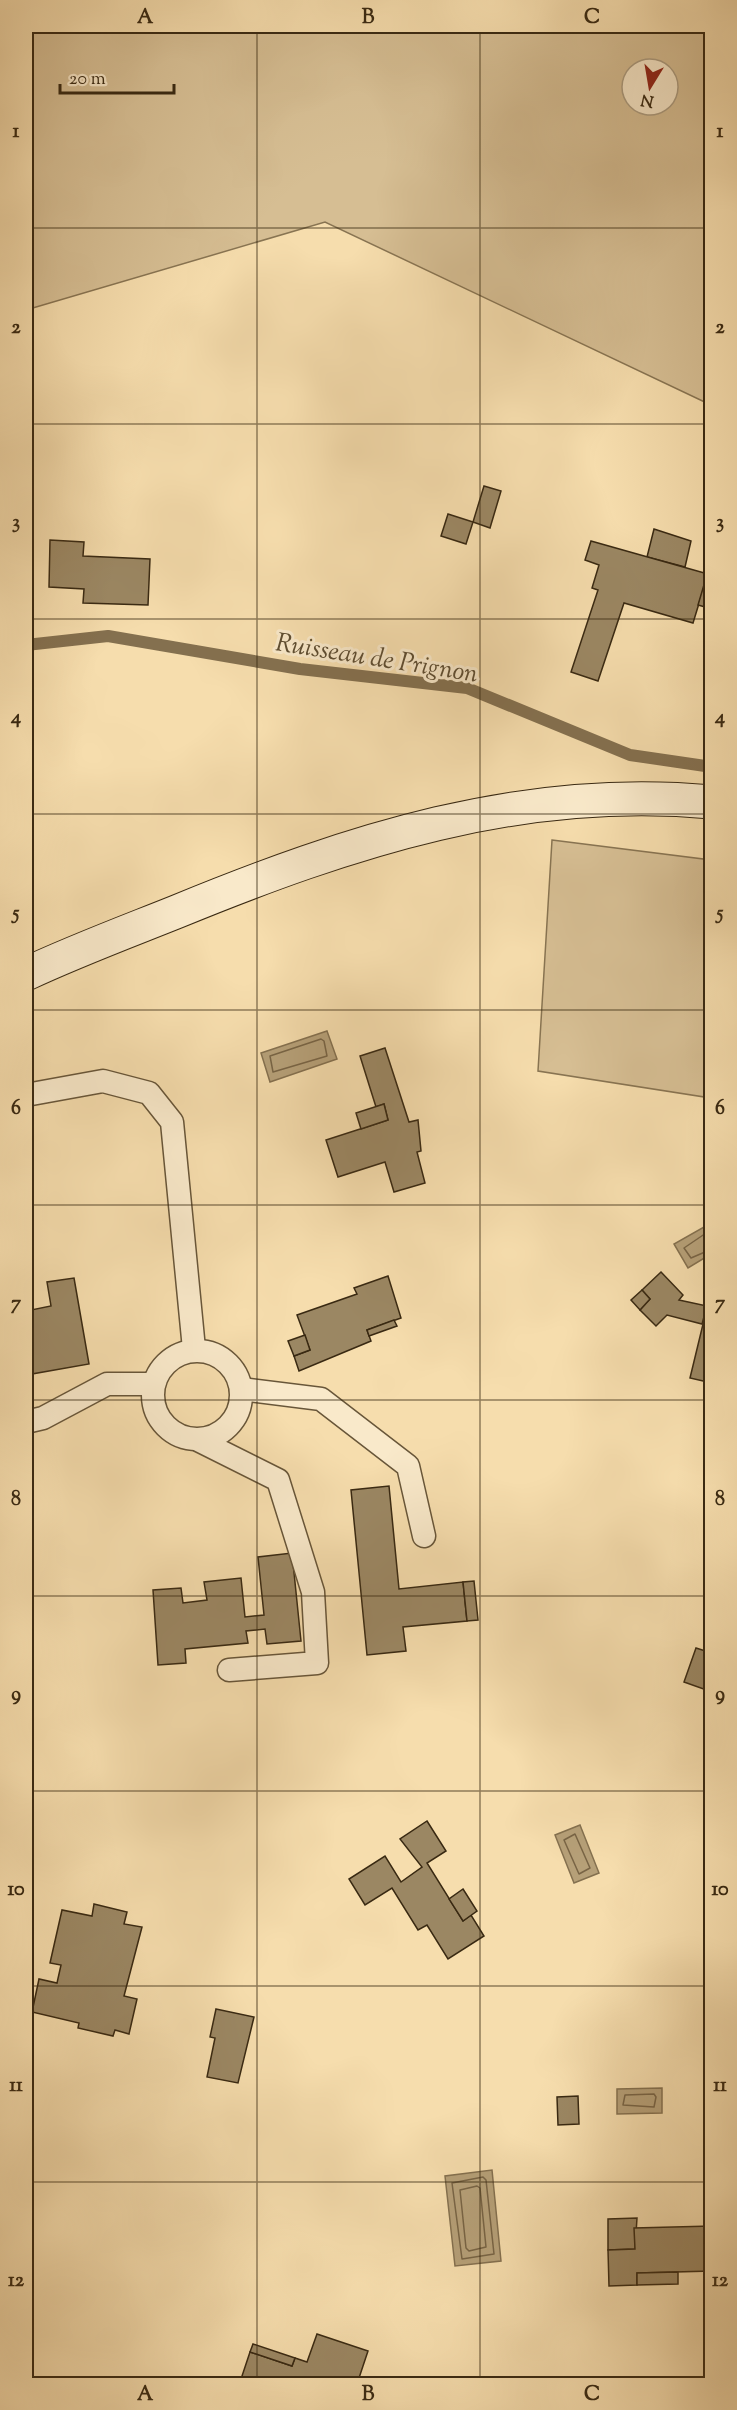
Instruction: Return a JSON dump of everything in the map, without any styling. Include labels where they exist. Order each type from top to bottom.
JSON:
[{"type":"main road","points":[[26,974],[256,879],[361,843],[463,816],[562,801],[660,797],[711,802]]},
{"type":"lane","points":[[26,1095],[103,1081],[149,1092],[172,1122],[194,1349]]},
{"type":"lane","points":[[200,1441],[226,1430],[242,1406],[241,1389],[239,1378],[221,1356],[194,1349],[167,1360],[152,1384],[154,1412],[172,1434],[200,1441],[278,1480],[313,1592],[317,1663],[229,1670]]},
{"type":"lane","points":[[26,1422],[43,1418],[107,1384],[152,1384]]},
{"type":"lane","points":[[241,1389],[321,1399],[408,1466],[424,1536]]},
{"type":"shaded area","points":[[26,26],[711,26],[711,405],[325,222],[26,310]]},
{"type":"shaded area","points":[[552,840],[711,860],[711,1098],[538,1071]]},
{"type":"water","points":[[327,1031],[337,1059],[270,1082],[261,1053]]},
{"type":"water","points":[[711,1223],[711,1254],[688,1268],[674,1244]]},
{"type":"water","points":[[580,1825],[599,1873],[574,1883],[555,1835]]},
{"type":"water","points":[[662,2088],[662,2113],[617,2114],[617,2089]]},
{"type":"water","points":[[492,2170],[501,2261],[455,2266],[445,2176]]},
{"type":"building","points":[[484,486],[501,491],[490,528],[473,522]]},
{"type":"building","points":[[448,514],[473,522],[466,544],[441,536]]},
{"type":"building","points":[[654,529],[691,541],[685,567],[647,557]]},
{"type":"building","points":[[50,540],[84,542],[83,556],[150,559],[148,605],[83,603],[84,589],[49,587]]},
{"type":"building","points":[[591,541],[708,574],[693,623],[624,603],[598,681],[571,672],[598,590],[592,588],[599,565],[585,560]]},
{"type":"building","points":[[709,568],[712,569],[712,609],[698,605]]},
{"type":"building","points":[[385,1048],[409,1122],[418,1120],[421,1151],[417,1152],[425,1183],[394,1192],[385,1162],[338,1177],[326,1140],[388,1120],[384,1104],[376,1107],[360,1056]]},
{"type":"building","points":[[384,1104],[388,1120],[361,1129],[356,1113]]},
{"type":"building","points":[[661,1272],[683,1295],[679,1300],[707,1306],[702,1324],[667,1315],[656,1326],[640,1310],[650,1299],[642,1290]]},
{"type":"building","points":[[388,1276],[401,1318],[367,1330],[371,1341],[299,1371],[294,1356],[310,1350],[297,1315],[357,1294],[354,1288]]},
{"type":"building","points":[[74,1278],[89,1364],[26,1375],[26,1311],[51,1306],[47,1282]]},
{"type":"building","points":[[642,1290],[650,1299],[640,1310],[631,1300]]},
{"type":"building","points":[[712,1291],[712,1383],[690,1378]]},
{"type":"building","points":[[394,1320],[397,1326],[369,1336],[367,1330]]},
{"type":"building","points":[[305,1335],[310,1350],[294,1356],[288,1341]]},
{"type":"building","points":[[389,1486],[399,1589],[463,1582],[467,1621],[403,1627],[406,1651],[367,1655],[351,1490]]},
{"type":"building","points":[[292,1553],[301,1641],[267,1644],[265,1629],[246,1631],[248,1643],[185,1649],[186,1663],[158,1665],[153,1590],[181,1588],[183,1603],[207,1600],[204,1582],[241,1578],[245,1617],[264,1615],[258,1557]]},
{"type":"building","points":[[474,1581],[478,1620],[467,1621],[463,1582]]},
{"type":"building","points":[[696,1648],[712,1653],[712,1692],[684,1682]]},
{"type":"building","points":[[427,1821],[446,1851],[427,1863],[463,1921],[471,1915],[484,1936],[448,1959],[427,1925],[418,1930],[392,1888],[365,1905],[349,1879],[385,1856],[401,1882],[422,1867],[400,1839]]},
{"type":"building","points":[[463,1889],[477,1911],[463,1921],[449,1899]]},
{"type":"building","points":[[94,1904],[127,1912],[124,1924],[142,1927],[124,1996],[137,1999],[129,2034],[115,2030],[113,2036],[78,2028],[79,2023],[32,2012],[39,1979],[57,1983],[61,1965],[50,1963],[62,1910],[92,1916]]},
{"type":"building","points":[[216,2009],[254,2017],[238,2083],[207,2077],[215,2038],[210,2037]]},
{"type":"building","points":[[578,2096],[579,2124],[558,2125],[557,2097]]},
{"type":"building","points":[[637,2218],[635,2249],[608,2250],[608,2219]]},
{"type":"building","points":[[712,2226],[712,2271],[637,2273],[637,2285],[609,2286],[608,2250],[635,2249],[634,2228]]},
{"type":"building","points":[[678,2272],[678,2284],[637,2285],[637,2273]]},
{"type":"building","points":[[317,2334],[368,2351],[357,2384],[243,2384],[242,2376],[250,2352],[292,2366],[295,2358],[307,2362]]},
{"type":"building","points":[[253,2344],[295,2358],[292,2366],[250,2352]]},
{"type":"waterway","name":"Ruisseau de Prignon","points":[[26,645],[108,636],[300,669],[467,688],[630,755],[712,767]]}]
